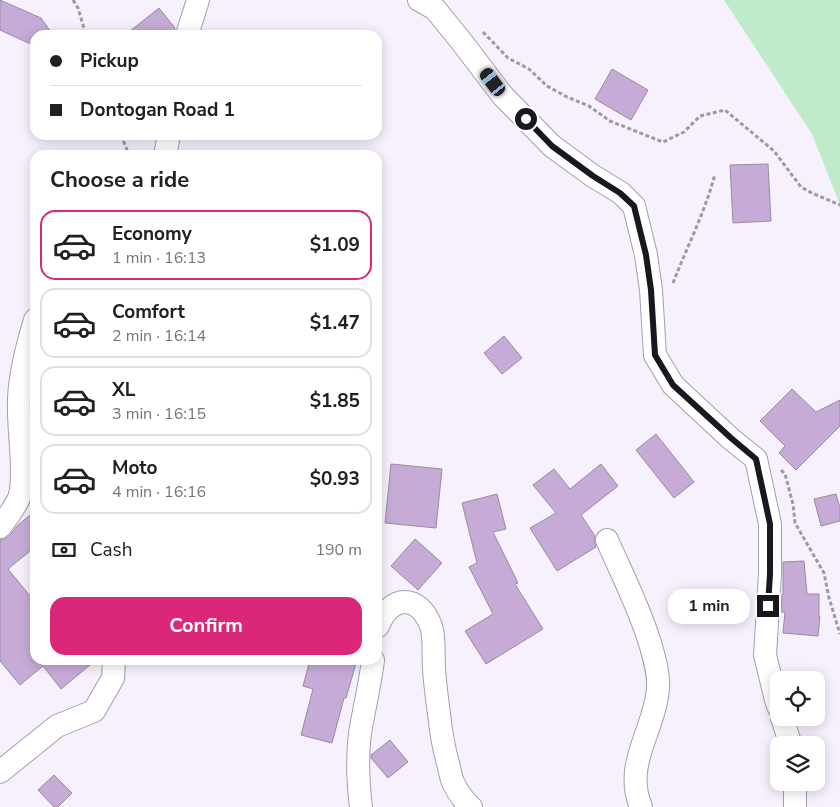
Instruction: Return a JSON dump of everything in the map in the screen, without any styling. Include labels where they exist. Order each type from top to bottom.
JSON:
[{"type":"street","points":[[189,30],[198,0]]},
{"type":"street","points":[[419,0],[435,9],[503,96],[552,146],[620,193],[634,206],[646,255],[651,290],[655,355],[673,385],[756,459],[770,524],[770,574],[765,655],[770,675]]},
{"type":"street","points":[[0,527],[11,513],[22,486],[19,399],[22,369],[30,337]]},
{"type":"street","points":[[607,540],[643,621],[657,665],[658,687],[655,708],[636,770],[635,786],[641,807]]},
{"type":"street","points":[[382,616],[396,603],[413,604],[421,608],[432,627],[435,679],[443,747],[453,782],[471,807]]},
{"type":"street","points":[[0,772],[56,726],[94,711],[113,678],[114,665]]},
{"type":"street","points":[[361,807],[358,764],[372,665]]},
{"type":"street","points":[[795,791],[795,807]]},
{"type":"path","points":[[73,0],[78,8],[85,30]]},
{"type":"path","points":[[482,32],[508,58],[529,69],[546,86],[589,106],[610,121],[663,142],[684,132],[700,116],[725,110],[774,151],[801,187],[840,205]]},
{"type":"path","points":[[671,286],[696,231],[710,194],[715,174]]},
{"type":"path","points":[[756,459],[773,463],[785,474],[793,504],[794,523],[824,573],[829,598],[840,634]]},
{"type":"green space","points":[[724,0],[840,0],[840,205],[812,134]]},
{"type":"building","points":[[0,0],[41,18],[49,30],[30,30],[30,44],[0,30]]},
{"type":"building","points":[[159,8],[175,28],[175,30],[131,30]]},
{"type":"building","points":[[612,69],[648,90],[631,120],[595,99]]},
{"type":"building","points":[[768,164],[771,221],[733,223],[730,165]]},
{"type":"building","points":[[504,336],[522,358],[502,374],[484,353]]},
{"type":"building","points":[[792,389],[816,412],[840,400],[840,426],[796,470],[779,453],[785,446],[760,421]]},
{"type":"building","points":[[656,434],[694,482],[674,498],[636,450]]},
{"type":"building","points":[[391,464],[442,469],[436,528],[385,523]]},
{"type":"building","points":[[601,464],[618,486],[581,515],[595,536],[596,547],[557,571],[530,528],[556,513],[533,485],[554,469],[570,489]]},
{"type":"building","points":[[497,494],[506,529],[493,532],[518,583],[515,584],[543,629],[486,664],[465,631],[493,614],[469,567],[477,563],[462,503]]},
{"type":"building","points":[[836,494],[840,508],[840,521],[821,526],[814,499]]},
{"type":"building","points":[[30,515],[30,551],[8,569],[30,596],[30,665],[90,665],[61,689],[43,666],[20,685],[0,661],[0,540],[10,535]]},
{"type":"building","points":[[415,539],[442,563],[418,590],[391,566]]},
{"type":"building","points":[[804,561],[807,594],[819,594],[820,617],[818,636],[783,633],[785,612],[781,612],[783,562]]},
{"type":"building","points":[[309,665],[356,665],[346,698],[344,698],[332,743],[301,735],[313,689],[303,686]]},
{"type":"building","points":[[390,740],[408,762],[388,778],[371,758],[371,755]]},
{"type":"building","points":[[54,775],[72,793],[58,807],[54,807],[38,790]]},
{"type":"route","points":[[526,119],[552,146],[620,193],[634,206],[646,255],[651,290],[655,355],[673,385],[756,459],[770,524],[768,606]]}]
